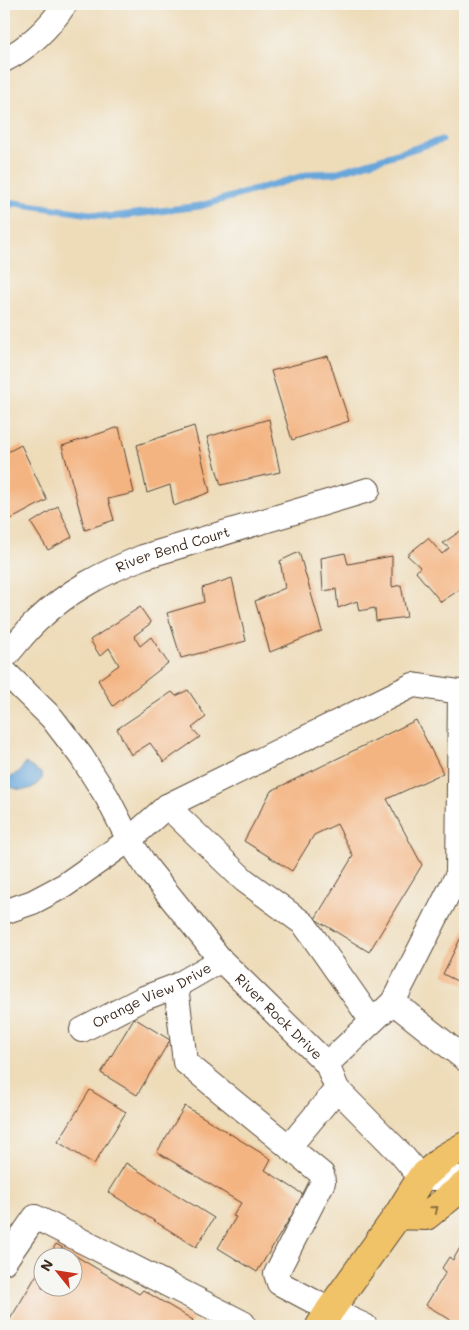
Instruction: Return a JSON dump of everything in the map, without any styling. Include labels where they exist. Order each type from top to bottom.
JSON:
[{"type":"main road","points":[[325,1318],[398,1215],[421,1178],[455,1152],[456,1144],[465,1136]]},
{"type":"main road","points":[[398,1215],[426,1216],[465,1185]]},
{"type":"street","points":[[4,60],[35,40],[58,15],[65,4]]},
{"type":"street","name":"River Bend Court","points":[[4,658],[37,621],[64,598],[110,570],[143,557],[368,490]]},
{"type":"street","name":"River Rock Drive","points":[[4,672],[52,718],[82,756],[130,840],[168,896],[221,960],[327,1064],[337,1089],[401,1154],[421,1178]]},
{"type":"street","points":[[4,912],[33,902],[65,885],[130,840],[167,806],[413,686],[460,692],[462,875],[393,1002],[327,1064]]},
{"type":"street","points":[[167,806],[244,880],[304,924],[372,1021]]},
{"type":"street","name":"Orange View Drive","points":[[82,1030],[144,998],[176,986],[221,960]]},
{"type":"street","points":[[176,986],[185,1062],[322,1174],[324,1182],[276,1274],[280,1283],[325,1318],[365,1326]]},
{"type":"street","points":[[393,1002],[465,1058]]},
{"type":"street","points":[[289,1147],[337,1089]]},
{"type":"street","points":[[421,1178],[465,1178]]},
{"type":"street","points":[[4,1262],[35,1217],[244,1325]]},
{"type":"water","points":[[25,763],[41,773],[43,777],[31,788],[23,790],[8,786],[8,779],[20,771]]},
{"type":"building","points":[[328,356],[349,421],[292,440],[271,371]]},
{"type":"building","points":[[269,419],[280,472],[221,485],[207,437]]},
{"type":"building","points":[[194,426],[210,492],[174,506],[170,485],[147,493],[137,445]]},
{"type":"building","points":[[119,427],[134,493],[108,499],[114,520],[85,530],[62,446]]},
{"type":"building","points":[[21,445],[47,500],[4,523],[4,464],[7,462],[4,454]]},
{"type":"building","points":[[58,506],[72,537],[48,550],[31,523]]},
{"type":"building","points":[[465,528],[465,586],[441,602],[416,572],[420,567],[407,555],[428,538],[442,554],[449,548],[443,543]]},
{"type":"building","points":[[299,552],[322,631],[270,652],[255,601],[285,588],[280,561]]},
{"type":"building","points":[[345,553],[348,564],[392,556],[392,587],[401,585],[407,617],[376,621],[375,608],[359,611],[357,601],[338,608],[336,589],[323,591],[321,558]]},
{"type":"building","points":[[232,578],[246,641],[181,658],[167,613],[204,602],[202,588]]},
{"type":"building","points":[[140,607],[151,623],[134,636],[140,646],[151,637],[168,663],[113,706],[98,680],[119,665],[109,648],[100,656],[90,640]]},
{"type":"building","points":[[188,690],[206,717],[192,728],[200,737],[164,762],[150,743],[131,755],[117,729],[172,692],[176,696]]},
{"type":"building","points":[[416,720],[443,773],[387,799],[422,865],[369,952],[315,919],[353,856],[337,824],[314,835],[292,871],[244,841],[271,791]]},
{"type":"building","points":[[465,929],[465,985],[443,974]]},
{"type":"building","points":[[134,1018],[170,1040],[137,1095],[101,1073]]},
{"type":"building","points":[[90,1090],[126,1112],[94,1164],[58,1142]]},
{"type":"building","points":[[185,1106],[271,1159],[265,1170],[304,1195],[257,1272],[218,1248],[236,1217],[233,1216],[241,1203],[157,1152]]},
{"type":"building","points":[[126,1163],[214,1218],[196,1247],[108,1192]]},
{"type":"building","points":[[465,1239],[465,1315],[459,1325],[426,1305],[446,1272],[442,1268],[449,1257],[453,1260]]},
{"type":"building","points":[[56,1244],[63,1248],[54,1248]]},
{"type":"building","points":[[82,1260],[139,1294],[143,1290],[193,1320],[189,1326],[6,1326],[32,1283],[32,1298],[82,1298]]},
{"type":"waterway","points":[[4,206],[15,203],[111,217],[200,206],[310,174],[335,173],[442,140]]}]
